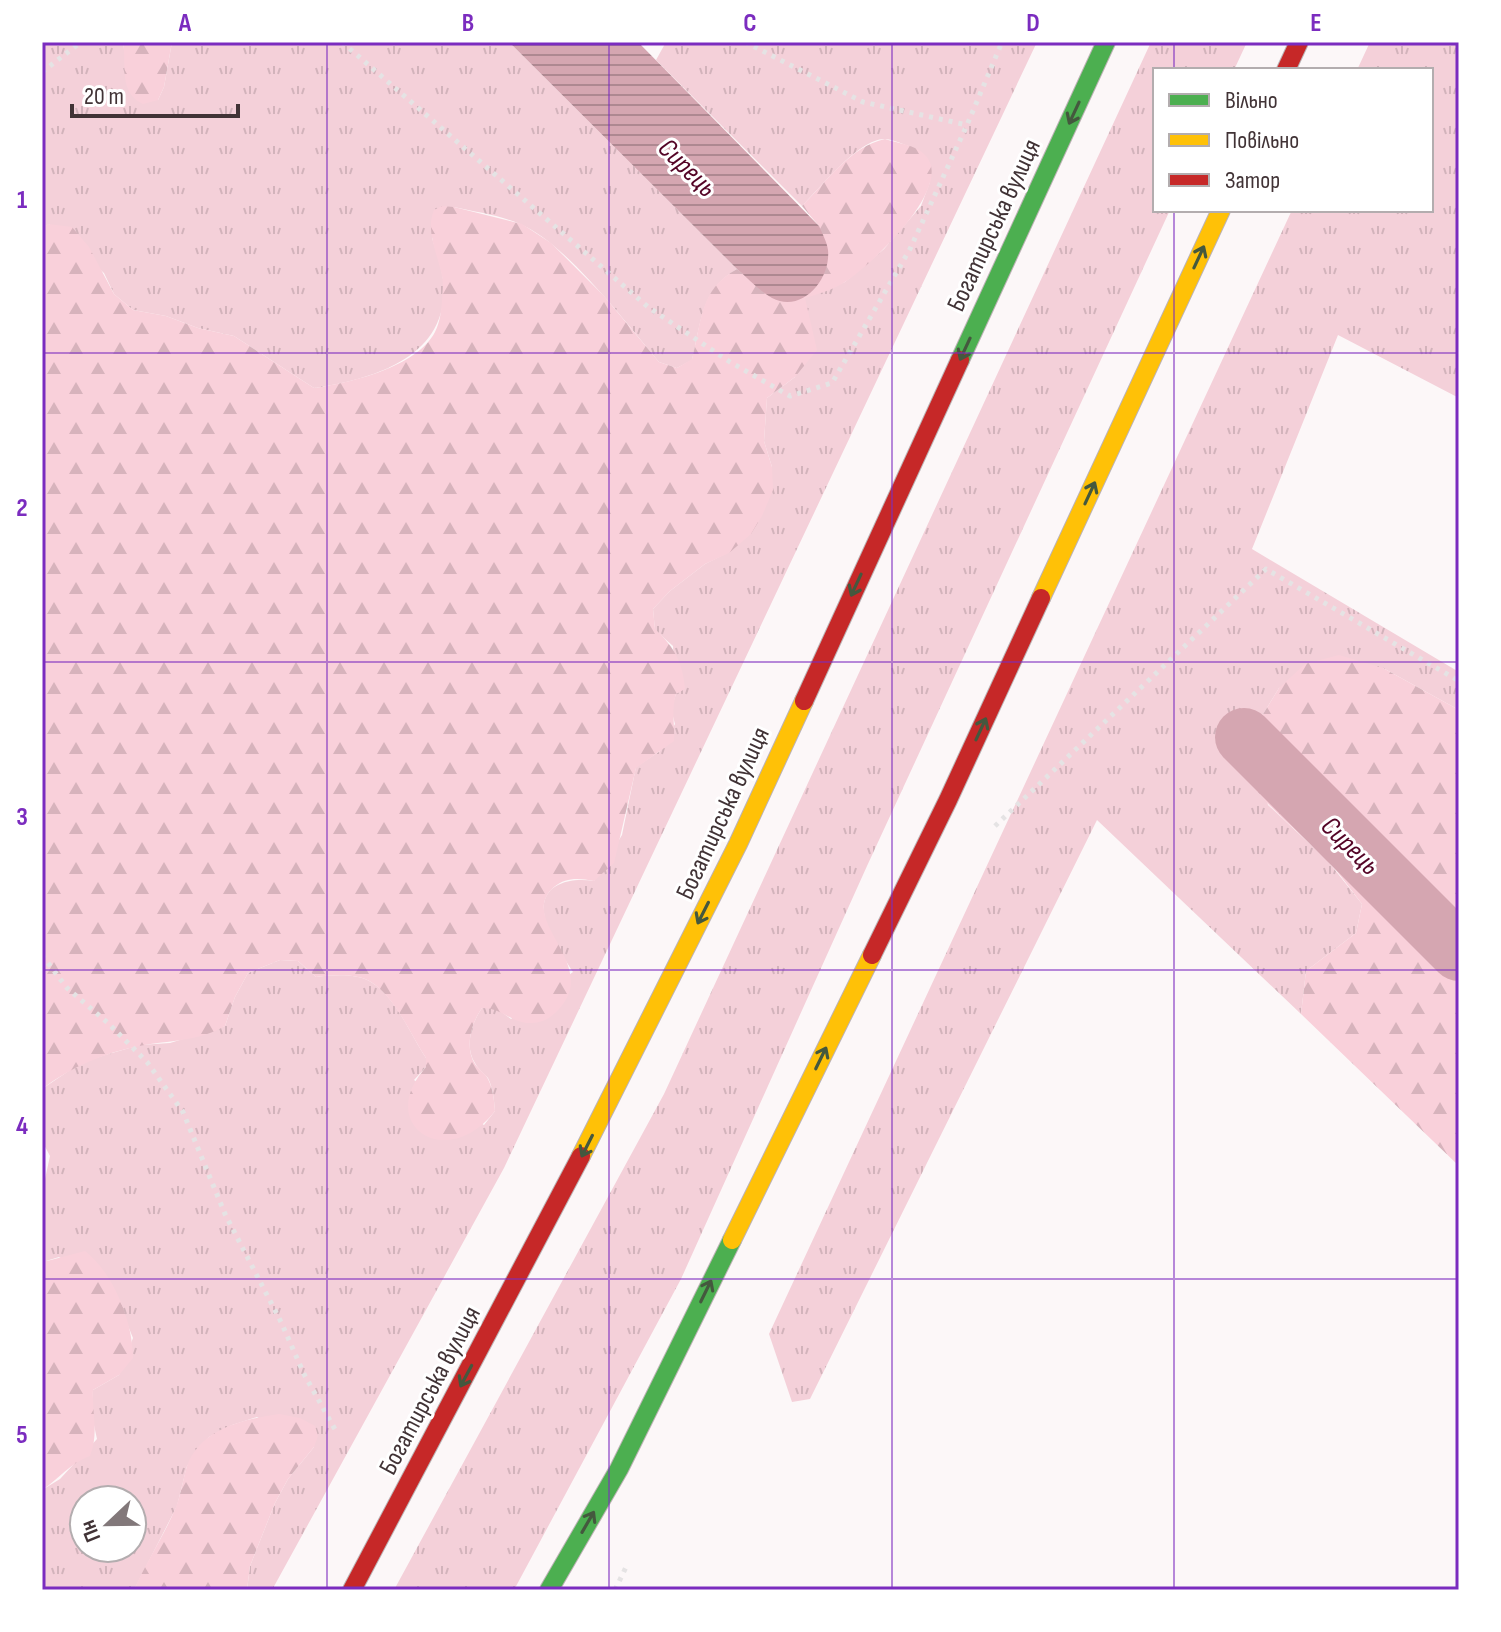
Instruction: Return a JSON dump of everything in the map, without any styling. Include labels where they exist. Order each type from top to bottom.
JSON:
[{"type":"main road","name":"Богатирська вулиця","points":[[352,1590],[556,1206],[738,844],[1106,42]]},
{"type":"main road","points":[[1287,68],[1299,42]]},
{"type":"main road","points":[[549,1590],[619,1469],[948,800],[1220,212]]},
{"type":"path","points":[[42,72],[81,42]]},
{"type":"path","points":[[342,42],[648,307],[730,362],[790,396],[832,383],[910,249],[1002,42]]},
{"type":"path","points":[[745,42],[863,102],[967,125]]},
{"type":"path","points":[[991,830],[1266,569],[1459,681]]},
{"type":"path","points":[[42,955],[67,988],[147,1062],[183,1112],[225,1214],[304,1374],[337,1433]]},
{"type":"green space","points":[[42,42],[123,42],[124,49],[158,100],[164,87],[172,42],[509,42],[737,269],[716,286],[709,297],[692,360],[677,368],[659,362],[594,286],[538,234],[504,218],[454,207],[432,238],[443,279],[443,305],[435,327],[422,345],[384,370],[314,388],[234,336],[198,328],[166,316],[133,310],[114,294],[104,273],[49,224],[42,228]]},
{"type":"green space","points":[[123,42],[172,42],[164,87],[158,100],[143,104],[130,93],[125,78]]},
{"type":"green space","points":[[666,42],[1037,42],[504,1168],[272,1590],[247,1590],[250,1566],[275,1503],[288,1479],[314,1447],[257,1417],[209,1437],[187,1466],[177,1506],[148,1563],[148,1484],[68,1484],[68,1564],[147,1564],[134,1590],[42,1590],[42,1490],[60,1479],[97,1439],[92,1416],[93,1390],[119,1375],[133,1338],[112,1287],[59,1257],[46,1261],[42,1259],[42,1180],[45,1179],[50,1156],[42,1141],[42,1089],[79,1064],[105,1055],[140,1045],[170,1043],[225,1026],[248,973],[280,960],[298,961],[316,977],[359,977],[380,989],[395,1006],[426,1058],[426,1067],[414,1080],[484,1125],[495,1111],[490,1082],[476,1065],[470,1050],[475,1020],[482,1008],[496,1008],[511,1019],[573,972],[548,928],[544,913],[547,895],[567,881],[594,881],[622,835],[636,767],[660,751],[675,724],[671,709],[676,694],[673,646],[655,630],[653,609],[670,591],[705,564],[729,552],[772,467],[764,441],[767,398],[795,377],[804,298],[845,282],[884,249],[921,206],[930,182],[911,147],[886,139],[864,146],[802,206],[656,60]]},
{"type":"green space","points":[[1151,42],[1247,42],[1235,68],[1153,68],[1153,212],[1169,212],[867,866],[681,1279],[514,1590],[394,1590],[664,1094]]},
{"type":"green space","points":[[1370,42],[1459,42],[1459,398],[1338,335],[1252,549],[1459,672],[1459,710],[1383,668],[1279,688],[1260,719],[1250,724],[1268,805],[1327,860],[1362,904],[1356,933],[1306,971],[1301,1014],[1097,820],[810,1399],[792,1402],[769,1334],[1291,212],[1433,212],[1433,68],[1358,68]]},
{"type":"green space","points":[[885,139],[912,147],[925,155],[931,169],[929,186],[906,224],[872,260],[840,285],[805,298],[817,350],[795,377],[767,398],[764,441],[772,467],[773,490],[762,516],[751,534],[729,553],[705,564],[670,591],[653,609],[655,629],[677,656],[684,680],[685,689],[676,694],[673,712],[674,741],[636,768],[614,863],[594,881],[563,881],[545,899],[544,913],[570,972],[570,988],[563,1004],[539,1022],[523,1022],[482,1008],[475,1020],[470,1050],[475,1064],[490,1083],[495,1111],[476,1129],[457,1138],[438,1140],[423,1134],[412,1123],[408,1107],[412,1088],[426,1067],[426,1058],[388,997],[365,979],[344,975],[316,977],[298,961],[280,960],[248,973],[225,1026],[194,1038],[139,1046],[101,1057],[64,1074],[42,1089],[42,228],[48,224],[72,227],[89,247],[114,294],[133,310],[166,316],[198,328],[234,336],[314,388],[381,371],[414,355],[426,344],[438,324],[443,289],[432,235],[432,218],[434,210],[442,206],[454,207],[522,224],[551,243],[604,296],[659,362],[677,368],[692,359],[704,308],[715,287],[737,269],[773,298],[819,226],[802,206],[850,157]]},
{"type":"green space","points":[[1339,655],[1383,668],[1459,710],[1459,1166],[1301,1014],[1306,971],[1356,933],[1362,904],[1327,860],[1259,793],[1248,778],[1235,743],[1250,724],[1260,719],[1279,688],[1305,664]]},
{"type":"green space","points":[[85,1251],[105,1272],[120,1300],[130,1329],[133,1358],[119,1375],[93,1390],[95,1432],[90,1456],[42,1490],[42,1259],[47,1261]]},
{"type":"green space","points":[[279,1414],[300,1418],[315,1426],[318,1436],[314,1447],[288,1479],[275,1503],[250,1566],[247,1590],[134,1590],[176,1507],[187,1466],[194,1453],[213,1434],[252,1419]]},
{"type":"water","points":[[509,42],[638,42],[819,226],[828,250],[828,261],[820,282],[804,297],[794,301],[783,302],[763,292]]},
{"type":"waterway","name":"Сирець","points":[[1244,737],[1459,952]]},
{"type":"traffic: fast","points":[[960,360],[1106,42]]},
{"type":"traffic: fast","points":[[549,1590],[619,1469],[732,1240]]},
{"type":"traffic: slow","points":[[1041,598],[1220,212]]},
{"type":"traffic: slow","points":[[581,1156],[738,844],[804,701]]},
{"type":"traffic: slow","points":[[732,1240],[872,955]]},
{"type":"traffic: jam","points":[[1287,68],[1299,42]]},
{"type":"traffic: jam","points":[[804,701],[960,360]]},
{"type":"traffic: jam","points":[[872,955],[1041,598]]},
{"type":"traffic: jam","points":[[352,1590],[581,1156]]}]
